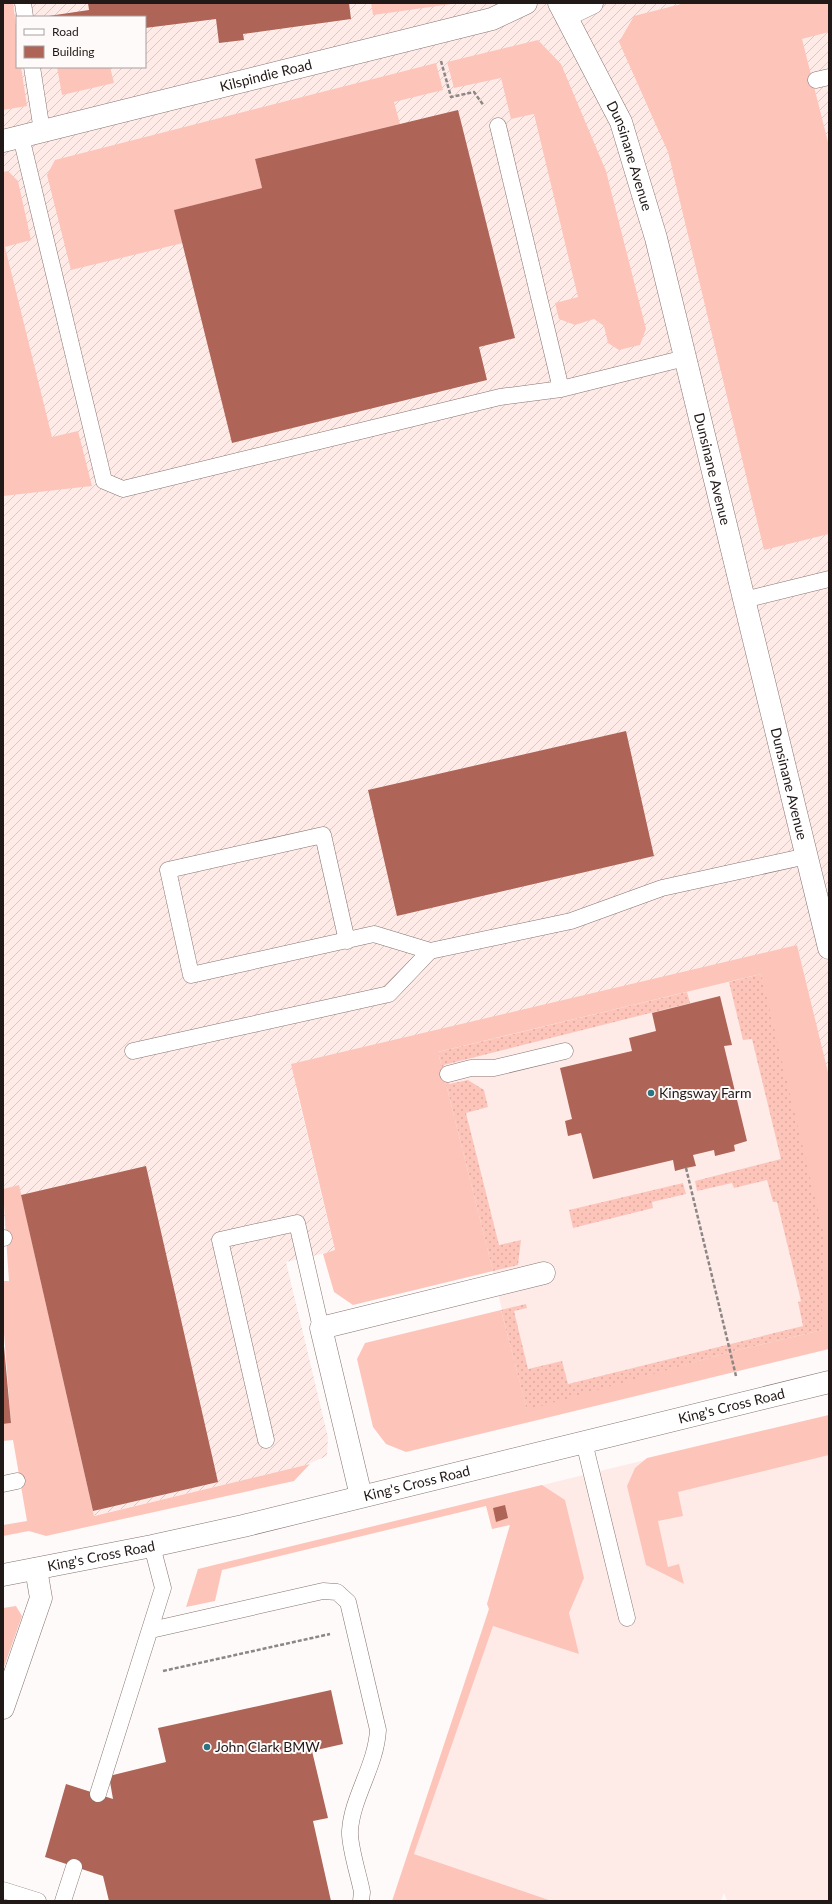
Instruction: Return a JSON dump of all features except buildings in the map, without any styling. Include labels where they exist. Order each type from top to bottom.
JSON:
[{"type":"street","name":"Kilspindie Road","points":[[12,139],[492,19],[526,3]]},
{"type":"street","points":[[563,9],[592,3]]},
{"type":"street","name":"Dunsinane Avenue","points":[[563,9],[621,122],[656,238],[829,948]]},
{"type":"street","points":[[361,1496],[321,1328],[544,1273]]},
{"type":"street","name":"King's Cross Road","points":[[3,1575],[152,1546],[829,1382]]},
{"type":"street","points":[[3,1708],[41,1598],[36,1569]]},
{"type":"lane","points":[[23,3],[25,16]]},
{"type":"lane","points":[[32,68],[42,132]]},
{"type":"lane","points":[[498,126],[561,389]]},
{"type":"lane","points":[[12,139],[104,481],[123,489],[500,397],[561,389],[685,358]]},
{"type":"lane","points":[[744,600],[829,579]]},
{"type":"lane","points":[[347,940],[323,836],[168,870],[191,975],[374,934],[430,951],[571,921],[662,888],[807,856]]},
{"type":"lane","points":[[133,1051],[389,994],[430,951]]},
{"type":"lane","points":[[448,1074],[471,1068],[494,1068],[565,1050]]},
{"type":"lane","points":[[266,1440],[220,1240],[297,1223],[321,1328]]},
{"type":"lane","points":[[584,1442],[627,1618]]},
{"type":"lane","points":[[98,1794],[164,1588],[152,1546]]},
{"type":"lane","points":[[151,1630],[323,1591],[337,1592],[348,1602],[378,1730],[378,1747],[351,1819],[350,1833],[362,1892],[360,1901]]},
{"type":"lane","points":[[63,1901],[74,1867]]},
{"type":"lane","points":[[3,1890],[38,1901]]},
{"type":"path","points":[[433,34],[451,97],[474,92],[498,126]]},
{"type":"path","points":[[686,1168],[742,1403]]},
{"type":"path","points":[[135,1678],[354,1628]]},
{"type":"shaded area","points":[[3,3],[829,3],[829,1076],[797,945],[296,1088],[335,1251],[286,1262],[328,1437],[327,1456],[303,1466],[29,1531],[3,1203]]},
{"type":"shaded area","points":[[3,3],[13,3],[16,27],[16,68],[21,68],[27,106],[3,110]]},
{"type":"shaded area","points":[[371,3],[459,3],[373,15]]},
{"type":"shaded area","points":[[685,3],[829,3],[829,32],[802,39],[829,146],[829,534],[764,550],[668,152],[619,42],[634,16]]},
{"type":"shaded area","points":[[538,40],[561,64],[606,171],[646,329],[640,345],[619,350],[608,343],[604,326],[594,319],[575,325],[559,319],[555,303],[578,297],[534,114],[511,119],[501,78],[454,88],[447,62]]},
{"type":"shaded area","points":[[436,63],[443,90],[394,102],[400,124],[255,159],[262,188],[175,210],[183,243],[71,270],[47,175],[55,160]]},
{"type":"shaded area","points":[[57,68],[110,68],[114,83],[62,95]]},
{"type":"shaded area","points":[[8,171],[18,181],[31,240],[5,247],[52,437],[78,431],[92,486],[3,496],[3,172]]},
{"type":"shaded area","points":[[797,945],[829,1076],[829,1349],[406,1452],[386,1444],[373,1427],[357,1359],[365,1343],[501,1310],[527,1409],[730,1352],[822,1330],[761,974],[438,1052],[493,1271],[353,1305],[334,1292],[323,1254],[335,1250],[291,1064]]},
{"type":"shaded area","points":[[761,974],[822,1330],[527,1410],[438,1052]]},
{"type":"shaded area","points":[[761,974],[823,1231],[822,1330],[730,1352],[527,1410],[501,1310],[526,1304],[527,1308],[514,1311],[528,1369],[562,1361],[568,1384],[803,1326],[798,1302],[801,1301],[777,1202],[773,1202],[767,1180],[734,1188],[732,1183],[697,1191],[695,1181],[781,1159],[752,1039],[743,1040],[729,982]]},
{"type":"shaded area","points":[[687,992],[690,1003],[444,1065],[449,1084],[468,1080],[484,1090],[488,1107],[466,1113],[499,1245],[521,1240],[518,1265],[493,1271],[438,1052]]},
{"type":"shaded area","points":[[683,1183],[686,1194],[652,1202],[653,1208],[573,1228],[569,1210]]},
{"type":"shaded area","points":[[19,1185],[94,1516],[310,1464],[294,1481],[46,1536],[29,1531],[3,1536],[3,1525],[27,1521],[13,1440],[3,1441],[3,1424],[11,1423],[3,1321],[3,1281],[9,1281],[3,1189]]},
{"type":"shaded area","points":[[829,1415],[829,1901],[727,1901],[724,1893],[721,1901],[552,1901],[414,1854],[489,1609],[487,1604],[510,1525],[510,1493]]},
{"type":"shaded area","points":[[829,1415],[829,1455],[678,1492],[683,1516],[658,1521],[668,1567],[679,1564],[684,1584],[646,1565],[627,1486],[635,1468],[647,1458]]},
{"type":"shaded area","points":[[542,1485],[565,1500],[584,1578],[569,1613],[579,1654],[493,1626],[414,1854],[552,1901],[392,1901],[489,1609],[487,1604],[510,1525],[492,1529],[486,1506],[222,1570],[215,1601],[186,1607],[198,1569]]},
{"type":"shaded area","points":[[16,1606],[22,1616],[3,1670],[3,1608]]},
{"type":"place","name":"Kingsway Farm","points":[[651,1093]]},
{"type":"place","name":"John Clark BMW","points":[[207,1747]]}]
